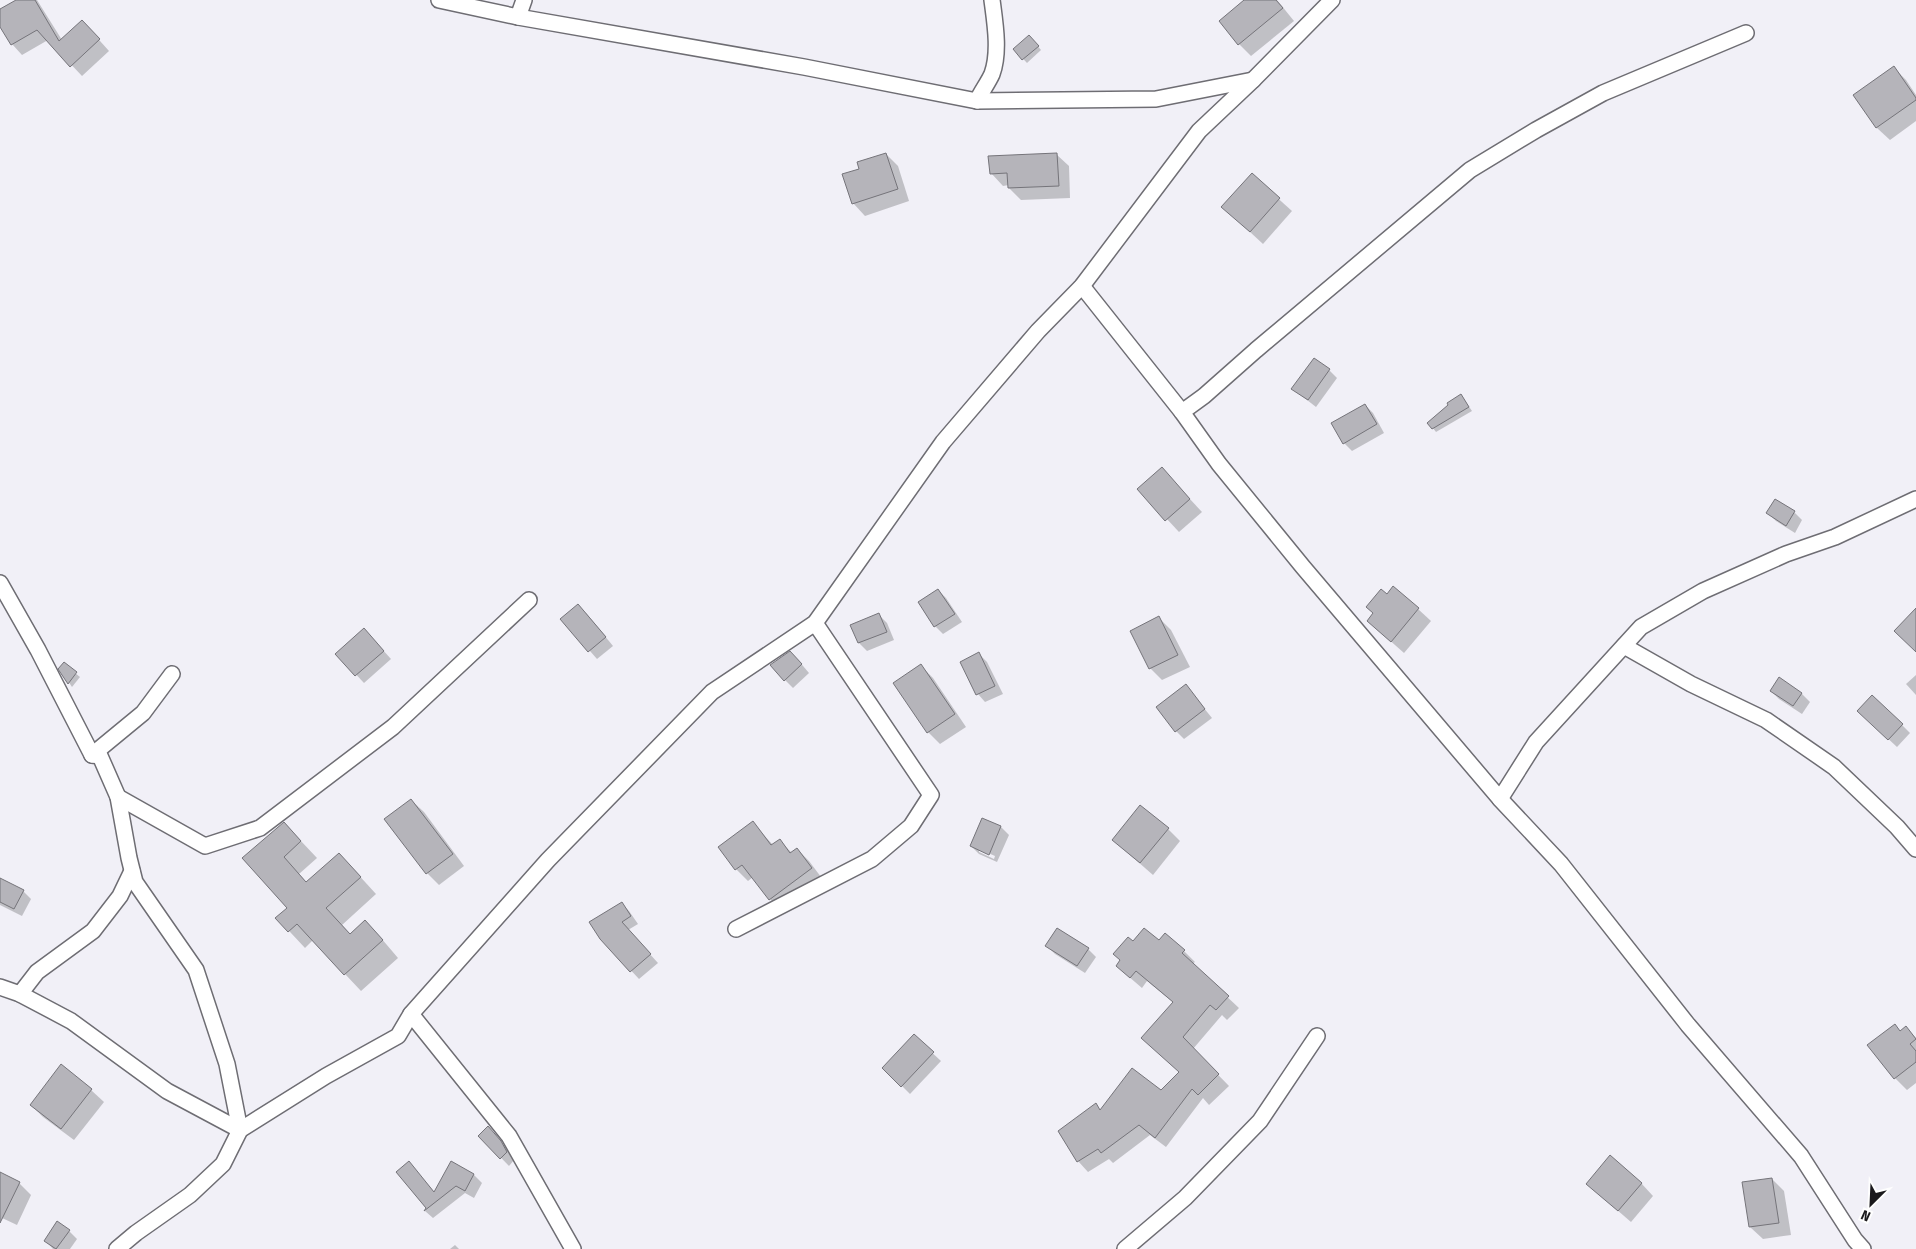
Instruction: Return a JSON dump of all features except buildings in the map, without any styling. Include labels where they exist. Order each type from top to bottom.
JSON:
[{"type":"street","points":[[439,0],[518,17],[804,67],[976,102],[1156,99],[1253,80]]},
{"type":"street","points":[[518,17],[524,0]]},
{"type":"street","points":[[976,102],[992,73],[995,54],[996,25],[992,0]]},
{"type":"street","points":[[117,1249],[136,1233],[190,1195],[223,1164],[240,1130],[326,1076],[398,1036],[411,1014],[548,860],[712,692],[815,623],[943,442],[1038,331],[1082,286],[1199,131],[1253,80],[1332,0]]},
{"type":"street","points":[[1182,412],[1204,396],[1470,170],[1536,130],[1603,94],[1746,33]]},
{"type":"street","points":[[1082,286],[1302,568],[1500,799],[1561,864],[1688,1025],[1801,1156],[1855,1240],[1863,1249]]},
{"type":"street","points":[[1500,799],[1536,742],[1641,627],[1703,591],[1786,554],[1836,537],[1916,499]]},
{"type":"street","points":[[0,583],[38,650],[92,754],[100,756],[118,797],[135,882],[196,970],[227,1064],[240,1130]]},
{"type":"street","points":[[118,797],[205,846],[260,828],[393,727],[529,600]]},
{"type":"street","points":[[736,929],[872,859],[911,826],[932,795],[815,623]]},
{"type":"street","points":[[1624,646],[1691,684],[1774,725],[1834,767],[1897,827],[1916,849]]},
{"type":"street","points":[[92,754],[143,713],[172,674]]},
{"type":"street","points":[[20,994],[37,972],[94,931],[120,896],[132,871]]},
{"type":"street","points":[[0,987],[20,994],[71,1021],[167,1091],[240,1130]]},
{"type":"street","points":[[411,1014],[509,1136],[573,1249]]},
{"type":"street","points":[[1125,1249],[1185,1198],[1260,1120],[1317,1036]]}]
